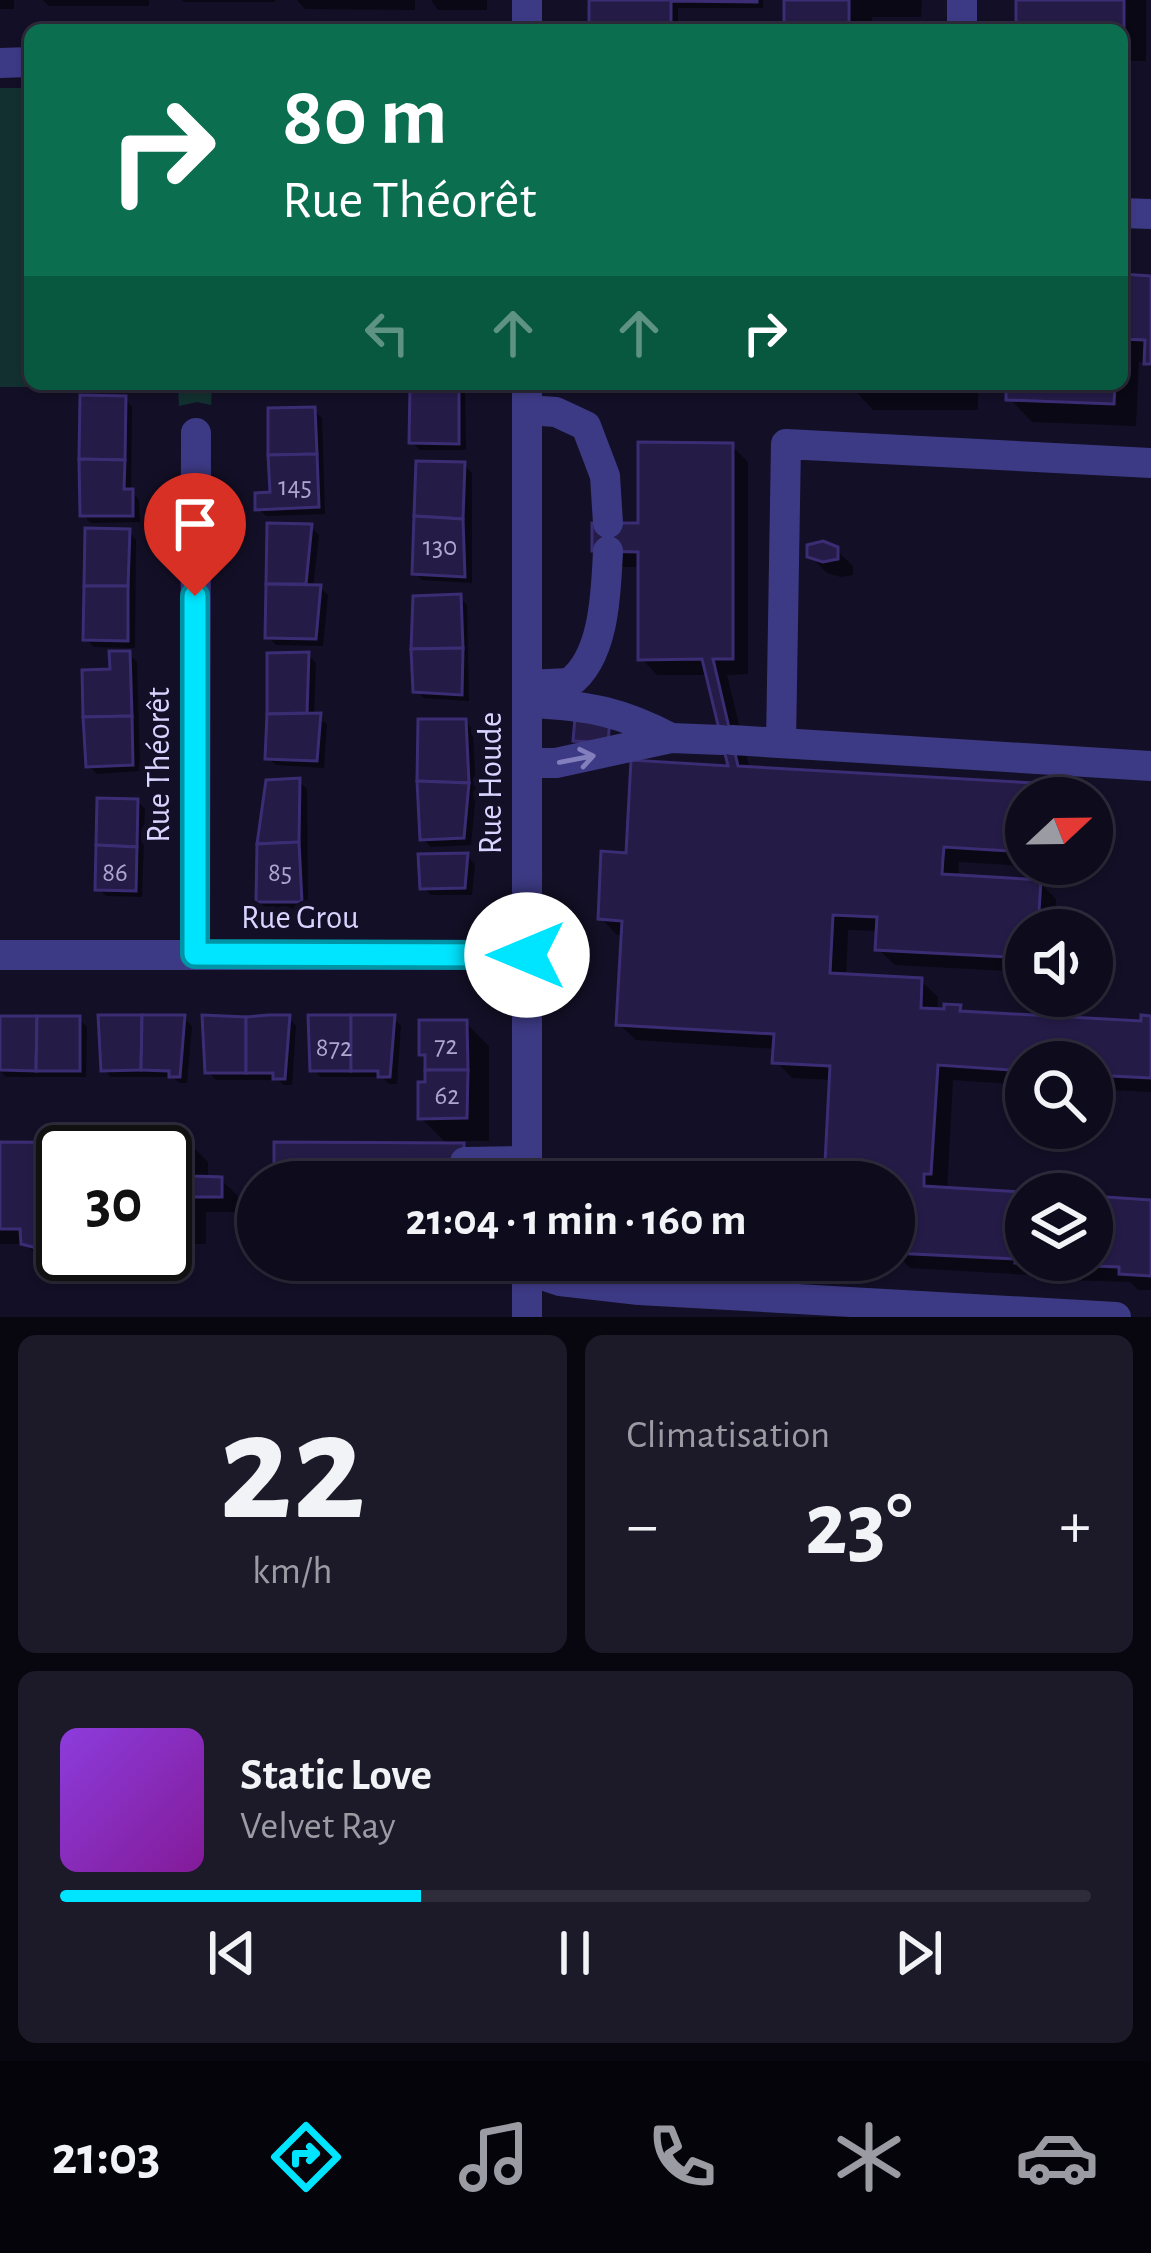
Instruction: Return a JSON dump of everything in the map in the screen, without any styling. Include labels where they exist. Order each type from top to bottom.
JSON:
[{"type":"street","points":[[527,397],[586,426],[605,476],[609,590],[587,666],[569,683],[527,694]]},
{"type":"street","name":"Rue Houde","points":[[527,397],[527,1161]]},
{"type":"street","name":"Rue Théorêt","points":[[195,954],[196,433]]},
{"type":"street","points":[[781,743],[786,444],[1151,463]]},
{"type":"street","points":[[527,694],[626,715],[671,738]]},
{"type":"street","points":[[527,763],[556,763],[671,738],[1151,766]]},
{"type":"street","name":"Rue Grou","points":[[0,955],[527,955]]},
{"type":"street","points":[[526,1317],[527,1281]]},
{"type":"street","points":[[558,1281],[639,1290],[1115,1317]]},
{"type":"green space","points":[[0,88],[24,88],[24,387],[0,387]]},
{"type":"green space","points":[[178,390],[212,390],[211,405],[179,406]]},
{"type":"building","points":[[589,0],[757,0],[671,1],[671,24],[589,24]]},
{"type":"building","points":[[784,0],[849,0],[849,24],[784,24]]},
{"type":"building","points":[[1016,0],[1124,0],[1124,24],[1016,24]]},
{"type":"building","points":[[1128,274],[1151,276],[1151,364],[1144,364],[1145,340],[1128,339]]},
{"type":"building","points":[[410,390],[459,390],[459,444],[409,443]]},
{"type":"building","points":[[1006,390],[1115,390],[1114,404],[1006,400]]},
{"type":"building","points":[[80,395],[126,396],[125,460],[79,459]]},
{"type":"building","points":[[315,407],[317,454],[268,455],[268,408]]},
{"type":"building","points":[[638,442],[733,443],[733,659],[713,659],[738,766],[1005,781],[1005,851],[944,847],[942,874],[1005,878],[1005,885],[1041,885],[1039,909],[1005,909],[1005,957],[875,950],[877,917],[833,915],[830,973],[922,978],[921,1008],[961,1005],[960,1011],[1005,1017],[1141,1021],[1141,1015],[1151,1016],[1151,1078],[1113,1076],[1113,1041],[1005,1041],[1005,1070],[938,1065],[931,1174],[924,1174],[924,1186],[1005,1191],[1005,1259],[915,1254],[915,1161],[825,1161],[830,1066],[772,1063],[774,1034],[616,1025],[622,921],[598,919],[601,851],[626,853],[631,760],[728,766],[702,659],[638,660],[638,552],[592,551],[592,523],[638,523]]},
{"type":"building","points":[[317,454],[319,507],[255,510],[255,493],[270,492],[268,455]]},
{"type":"building","points":[[79,459],[125,460],[124,489],[133,489],[133,516],[80,516]]},
{"type":"building","points":[[416,461],[465,462],[463,519],[414,516]]},
{"type":"building","points":[[414,516],[463,519],[465,577],[412,574]]},
{"type":"building","points":[[267,523],[312,524],[306,584],[266,584]]},
{"type":"building","points":[[85,528],[130,529],[128,586],[84,586]]},
{"type":"building","points":[[823,541],[838,547],[838,559],[823,562],[807,557],[807,545]]},
{"type":"building","points":[[266,584],[321,585],[316,639],[265,638]]},
{"type":"building","points":[[84,586],[128,586],[128,641],[83,640]]},
{"type":"building","points":[[461,594],[463,648],[411,649],[413,596]]},
{"type":"building","points":[[463,648],[462,695],[413,692],[411,649]]},
{"type":"building","points":[[109,651],[130,651],[132,716],[83,717],[82,670],[110,669]]},
{"type":"building","points":[[309,652],[307,713],[267,714],[267,653]]},
{"type":"building","points":[[321,713],[317,761],[265,759],[267,714]]},
{"type":"building","points":[[132,716],[133,765],[86,767],[83,717]]},
{"type":"building","points":[[575,717],[610,719],[608,743],[573,741]]},
{"type":"building","points":[[418,719],[466,719],[469,783],[417,781]]},
{"type":"building","points":[[300,778],[299,842],[257,844],[266,780]]},
{"type":"building","points":[[417,781],[469,783],[464,838],[420,840]]},
{"type":"building","points":[[97,798],[138,799],[137,847],[96,845]]},
{"type":"building","points":[[299,842],[302,902],[256,902],[257,844]]},
{"type":"building","points":[[96,845],[137,847],[136,891],[95,890]]},
{"type":"building","points":[[468,853],[465,888],[420,889],[418,854]]},
{"type":"building","points":[[98,1015],[142,1015],[141,1070],[101,1071]]},
{"type":"building","points":[[142,1015],[185,1015],[180,1077],[169,1077],[169,1071],[141,1070]]},
{"type":"building","points":[[202,1015],[246,1017],[246,1073],[205,1073]]},
{"type":"building","points":[[290,1015],[285,1079],[273,1079],[273,1073],[246,1073],[246,1017]]},
{"type":"building","points":[[308,1015],[351,1015],[351,1071],[310,1071]]},
{"type":"building","points":[[351,1015],[395,1015],[390,1077],[378,1077],[378,1071],[351,1071]]},
{"type":"building","points":[[0,1016],[37,1016],[36,1071],[0,1070]]},
{"type":"building","points":[[37,1016],[80,1016],[80,1071],[36,1071]]},
{"type":"building","points":[[419,1020],[467,1020],[468,1070],[425,1070],[425,1055],[419,1055]]},
{"type":"building","points":[[425,1070],[468,1070],[467,1118],[418,1119],[418,1082],[425,1082]]},
{"type":"building","points":[[0,1142],[36,1142],[36,1248],[21,1244],[20,1229],[0,1229]]},
{"type":"building","points":[[274,1142],[464,1143],[464,1161],[274,1161]]},
{"type":"building","points":[[192,1143],[193,1176],[222,1177],[222,1197],[192,1197]]},
{"type":"building","points":[[1113,1197],[1151,1200],[1151,1276],[1119,1274],[1119,1267],[1113,1267]]},
{"type":"route","points":[[195,596],[195,954],[527,955]]}]
